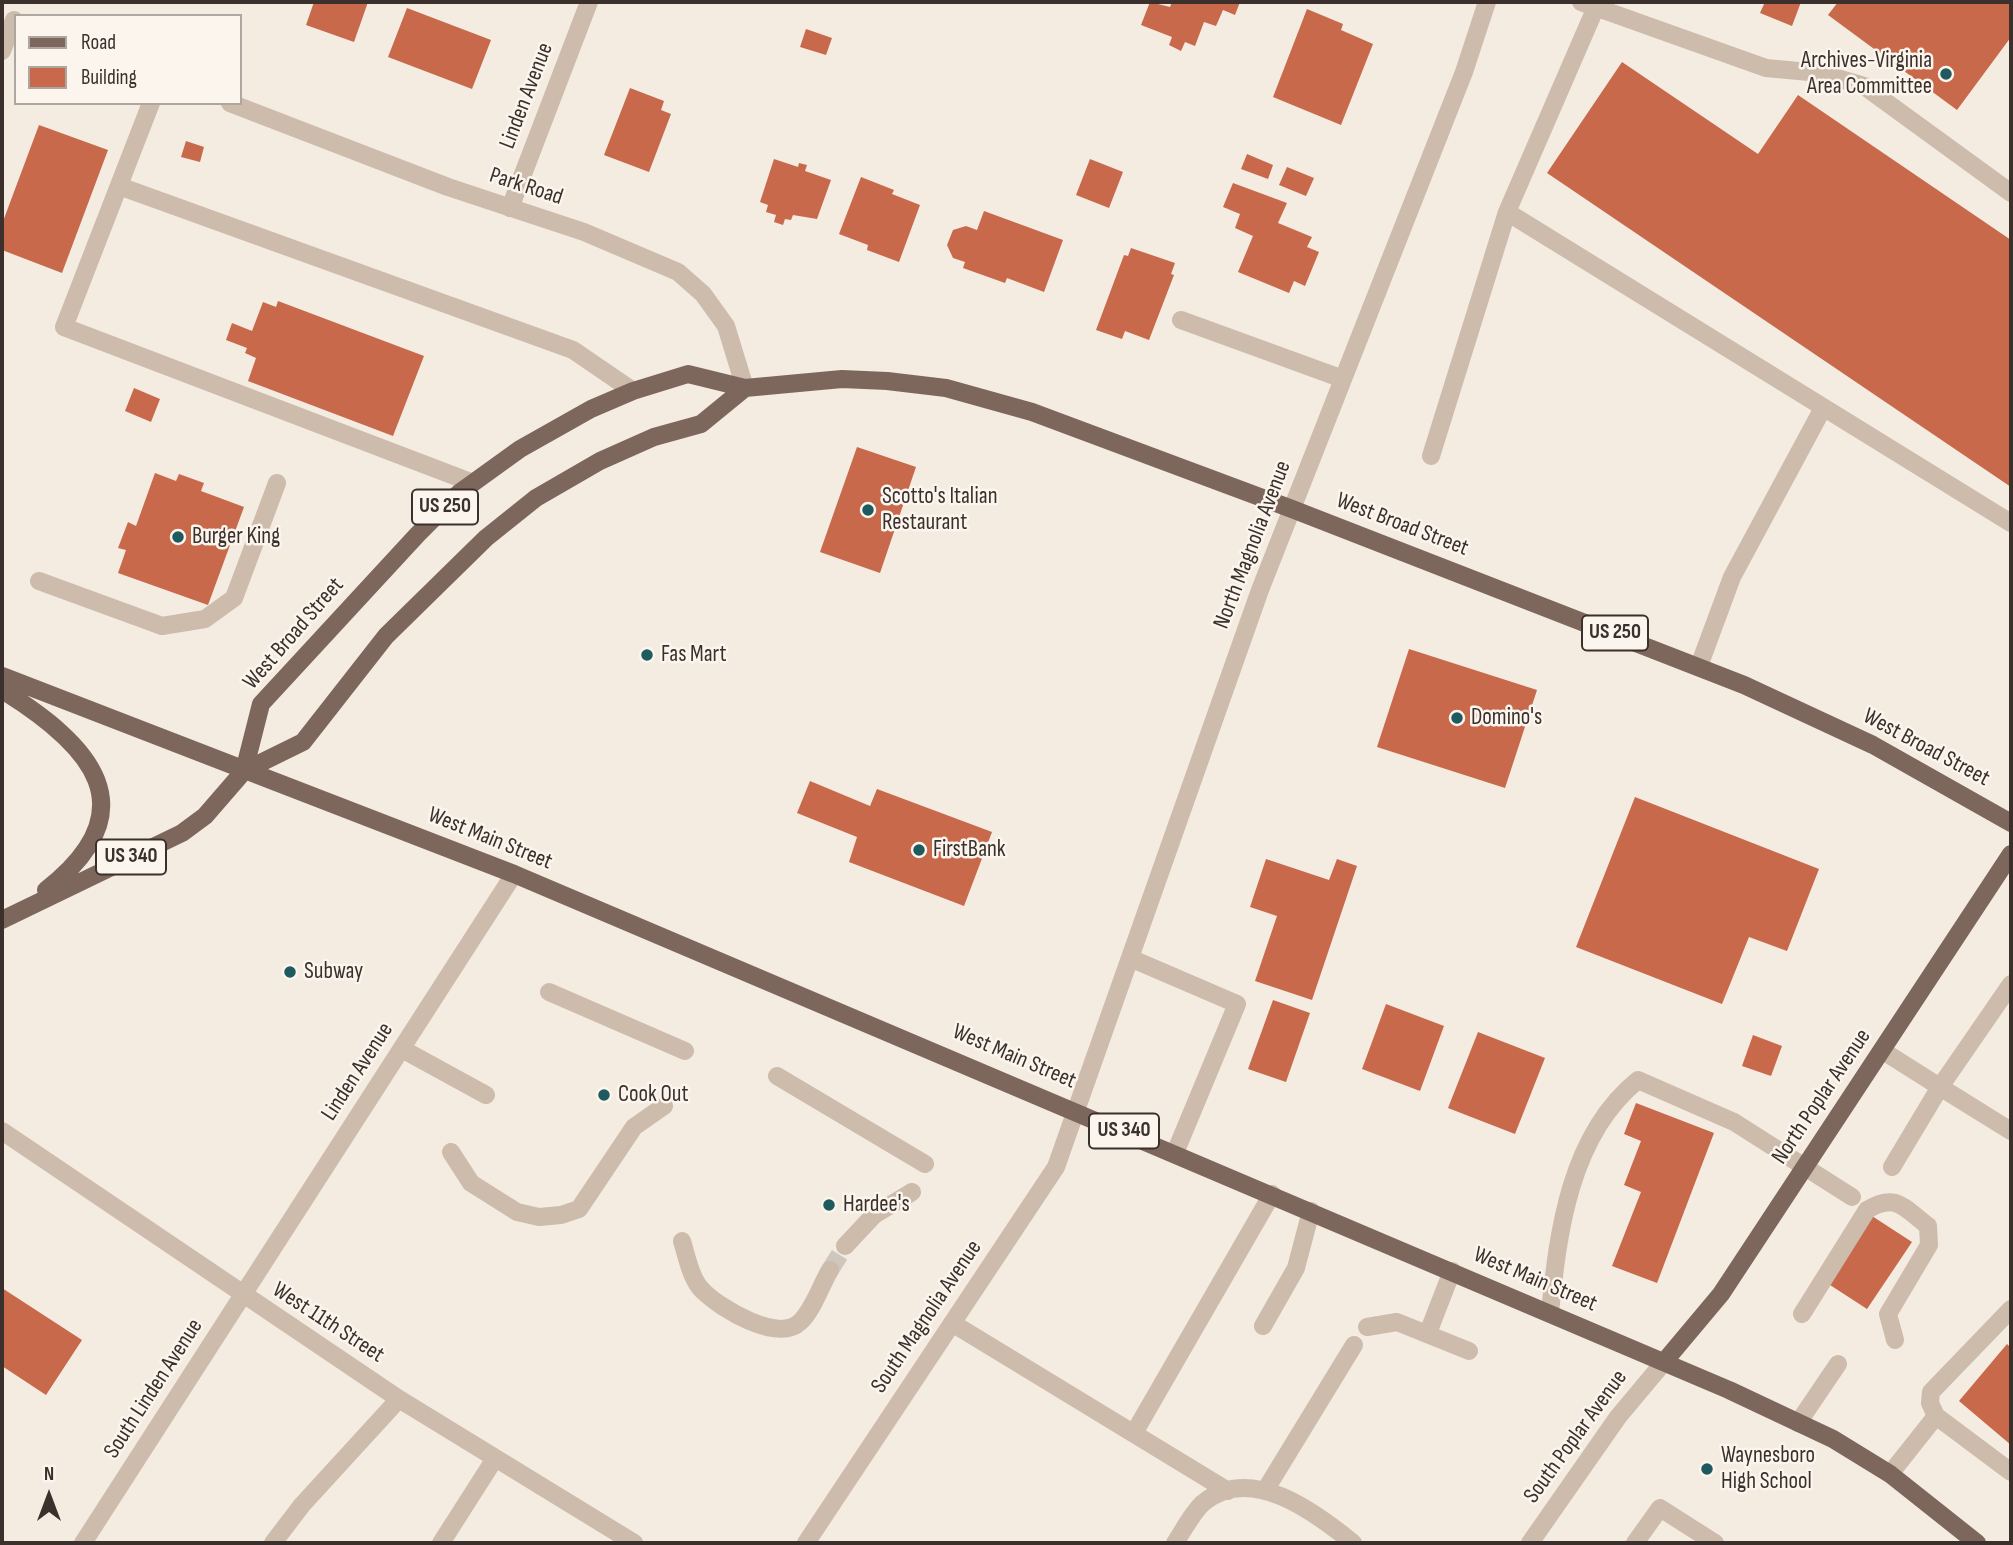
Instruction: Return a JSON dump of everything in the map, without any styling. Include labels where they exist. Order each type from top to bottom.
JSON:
[{"type":"main road","name":"West Broad Street","points":[[244,771],[261,704],[418,534],[473,483],[532,443],[591,409],[633,391],[688,374],[745,388],[842,379],[946,388],[1055,420],[1699,666],[1873,745],[2011,822]]},
{"type":"main road","name":"US 250","points":[[244,771],[303,743],[386,636],[486,538],[536,498],[600,461],[654,437],[701,424],[745,388]]},
{"type":"main road","name":"West Main Street","points":[[2,676],[514,874],[1664,1362],[1798,1423],[1890,1474],[1977,1543]]},
{"type":"main road","points":[[2,690],[25,704],[84,755],[99,780],[103,805],[97,834],[68,873],[19,911]]},
{"type":"main road","name":"US 340","points":[[2,920],[182,833],[205,816],[244,771]]},
{"type":"main road","name":"North Poplar Avenue","points":[[1664,1362],[1721,1294],[2011,854]]},
{"type":"street","name":"Linden Avenue","points":[[510,208],[589,2]]},
{"type":"street","name":"North Magnolia Avenue","points":[[1076,1111],[1260,590],[1459,85],[1486,2]]},
{"type":"street","points":[[1432,456],[1507,212],[1589,4],[1766,68],[1820,73],[1864,86],[2011,193]]},
{"type":"street","points":[[2,51],[11,19]]},
{"type":"street","points":[[150,105],[64,327],[473,483]]},
{"type":"street","name":"Park Road","points":[[235,105],[510,208],[584,232],[678,272],[703,294],[726,326],[745,388]]},
{"type":"street","points":[[119,186],[573,349],[633,391]]},
{"type":"street","points":[[1507,212],[2011,523]]},
{"type":"street","points":[[1181,320],[1343,379]]},
{"type":"street","points":[[1699,666],[1732,577],[1824,408]]},
{"type":"street","points":[[39,581],[162,626],[205,619],[234,598],[278,483]]},
{"type":"street","name":"Linden Avenue","points":[[243,1296],[514,874]]},
{"type":"street","points":[[1130,958],[1237,1003],[1175,1153]]},
{"type":"street","points":[[1892,1167],[1940,1087],[2011,984]]},
{"type":"street","points":[[549,992],[685,1051]]},
{"type":"street","points":[[402,1049],[486,1095]]},
{"type":"street","points":[[1883,1051],[2011,1130]]},
{"type":"street","points":[[777,1076],[925,1164]]},
{"type":"street","points":[[1550,1313],[1557,1241],[1584,1148],[1618,1096],[1638,1080],[1734,1122],[1852,1196]]},
{"type":"street","points":[[451,1152],[471,1183],[517,1212],[538,1217],[561,1215],[579,1209],[634,1127],[664,1106]]},
{"type":"street","name":"South Magnolia Avenue","points":[[806,1543],[1056,1167],[1076,1111]]},
{"type":"street","name":"West 11th Street","points":[[2,1131],[399,1399],[494,1460],[634,1543]]},
{"type":"street","points":[[845,1246],[874,1214],[912,1192]]},
{"type":"street","points":[[1134,1433],[1272,1194]]},
{"type":"street","points":[[1802,1314],[1867,1210],[1882,1200],[1896,1202],[1928,1226],[1929,1245],[1888,1314],[1895,1339]]},
{"type":"street","points":[[1263,1326],[1296,1268],[1311,1211]]},
{"type":"street","points":[[682,1241],[690,1267],[702,1291],[740,1316],[777,1331],[790,1328],[801,1321],[830,1270]]},
{"type":"street","points":[[1428,1332],[1452,1272]]},
{"type":"street","name":"South Linden Avenue","points":[[83,1543],[243,1296]]},
{"type":"street","points":[[2011,1309],[1931,1392],[1930,1403],[1936,1416],[2011,1472]]},
{"type":"street","points":[[1367,1327],[1397,1322],[1469,1350]]},
{"type":"street","points":[[952,1323],[1228,1491]]},
{"type":"street","points":[[1266,1489],[1354,1345]]},
{"type":"street","name":"South Poplar Avenue","points":[[1531,1543],[1618,1417],[1664,1362]]},
{"type":"street","points":[[1798,1423],[1838,1364]]},
{"type":"street","points":[[273,1543],[302,1505],[399,1399]]},
{"type":"street","points":[[1890,1474],[1936,1416]]},
{"type":"street","points":[[441,1543],[494,1460]]},
{"type":"street","points":[[1175,1543],[1202,1504],[1241,1487],[1266,1489],[1328,1523],[1353,1543]]},
{"type":"street","points":[[1635,1543],[1660,1507],[1715,1543]]},
{"type":"building","points":[[314,2],[368,2],[354,42],[306,25]]},
{"type":"building","points":[[1150,2],[1170,7],[1172,2],[1240,2],[1235,15],[1223,10],[1216,26],[1204,22],[1195,46],[1185,42],[1181,51],[1169,45],[1172,37],[1141,25]]},
{"type":"building","points":[[1765,2],[1801,2],[1792,26],[1760,13]]},
{"type":"building","name":"Archives-Virginia Area Committee","points":[[1838,2],[2011,2],[2011,37],[1957,110],[1828,15]]},
{"type":"building","points":[[407,8],[491,40],[472,89],[388,57]]},
{"type":"building","points":[[1307,9],[1343,24],[1341,30],[1373,44],[1341,125],[1273,97]]},
{"type":"building","points":[[806,29],[832,38],[826,55],[800,47]]},
{"type":"building","points":[[1622,62],[1758,154],[1798,95],[2011,240],[2011,487],[1547,173]]},
{"type":"building","points":[[630,88],[664,101],[661,110],[671,114],[649,172],[604,155]]},
{"type":"building","points":[[39,125],[108,150],[62,273],[2,250],[2,224]]},
{"type":"building","points":[[186,141],[204,147],[200,162],[181,157]]},
{"type":"building","points":[[1247,154],[1273,165],[1268,179],[1241,169]]},
{"type":"building","points":[[774,159],[798,167],[799,163],[807,165],[805,171],[831,180],[817,219],[793,215],[791,220],[785,219],[783,225],[774,222],[776,215],[766,212],[768,205],[760,202]]},
{"type":"building","points":[[1090,159],[1123,172],[1109,208],[1076,195]]},
{"type":"building","points":[[1287,167],[1314,178],[1306,196],[1279,185]]},
{"type":"building","points":[[861,177],[894,190],[892,194],[920,205],[899,262],[867,250],[868,245],[839,234]]},
{"type":"building","points":[[1233,183],[1287,203],[1278,223],[1312,237],[1307,247],[1319,252],[1305,286],[1294,281],[1289,293],[1238,272],[1253,236],[1235,228],[1240,214],[1223,207]]},
{"type":"building","points":[[984,211],[1063,240],[1044,292],[1007,278],[1005,283],[963,268],[965,262],[953,258],[947,245],[953,230],[966,226],[977,230]]},
{"type":"building","points":[[1131,248],[1175,263],[1171,274],[1174,275],[1149,340],[1125,331],[1122,339],[1096,330],[1124,255],[1128,256]]},
{"type":"building","points":[[278,301],[424,356],[393,436],[248,381],[256,358],[245,353],[247,348],[226,340],[232,323],[252,331],[263,302],[276,307]]},
{"type":"building","points":[[134,388],[160,399],[151,422],[125,411]]},
{"type":"building","name":"Scotto's Italian Restaurant","points":[[857,447],[916,467],[880,573],[820,552]]},
{"type":"building","name":"Burger King","points":[[155,473],[176,481],[179,474],[204,483],[201,491],[244,507],[208,605],[118,573],[126,550],[118,548],[128,522],[136,526]]},
{"type":"building","name":"Domino's","points":[[1409,649],[1537,690],[1505,788],[1377,747]]},
{"type":"building","name":"FirstBank","points":[[810,781],[870,806],[877,789],[992,832],[964,906],[849,862],[857,837],[797,813]]},
{"type":"building","points":[[1635,797],[1819,869],[1787,951],[1749,937],[1722,1004],[1576,947]]},
{"type":"building","points":[[1266,859],[1329,880],[1337,859],[1357,866],[1312,1000],[1255,981],[1277,916],[1250,907]]},
{"type":"building","points":[[1273,1000],[1310,1013],[1286,1082],[1248,1069]]},
{"type":"building","points":[[1386,1004],[1444,1026],[1420,1091],[1362,1069]]},
{"type":"building","points":[[1478,1032],[1545,1058],[1515,1134],[1448,1108]]},
{"type":"building","points":[[1753,1035],[1782,1046],[1771,1076],[1742,1066]]},
{"type":"building","points":[[1636,1103],[1714,1133],[1657,1283],[1612,1266],[1641,1192],[1624,1185],[1641,1141],[1624,1134]]},
{"type":"building","points":[[1872,1216],[1912,1242],[1867,1309],[1827,1283]]},
{"type":"building","points":[[2,1288],[82,1340],[46,1395],[2,1366]]},
{"type":"building","points":[[2007,1344],[2011,1348],[2011,1445],[1959,1401]]},
{"type":"tunnel","points":[[830,1270],[845,1246]]},
{"type":"place","name":"Archives-Virginia Area Committee","points":[[1946,74]]},
{"type":"place","name":"Scotto's Italian Restaurant","points":[[868,510]]},
{"type":"place","name":"Burger King","points":[[178,537]]},
{"type":"place","name":"Fas Mart","points":[[647,655]]},
{"type":"place","name":"Domino's","points":[[1457,718]]},
{"type":"place","name":"FirstBank","points":[[919,850]]},
{"type":"place","name":"Subway","points":[[290,972]]},
{"type":"place","name":"Cook Out","points":[[604,1095]]},
{"type":"place","name":"Hardee's","points":[[829,1205]]},
{"type":"place","name":"Waynesboro High School","points":[[1707,1469]]}]
